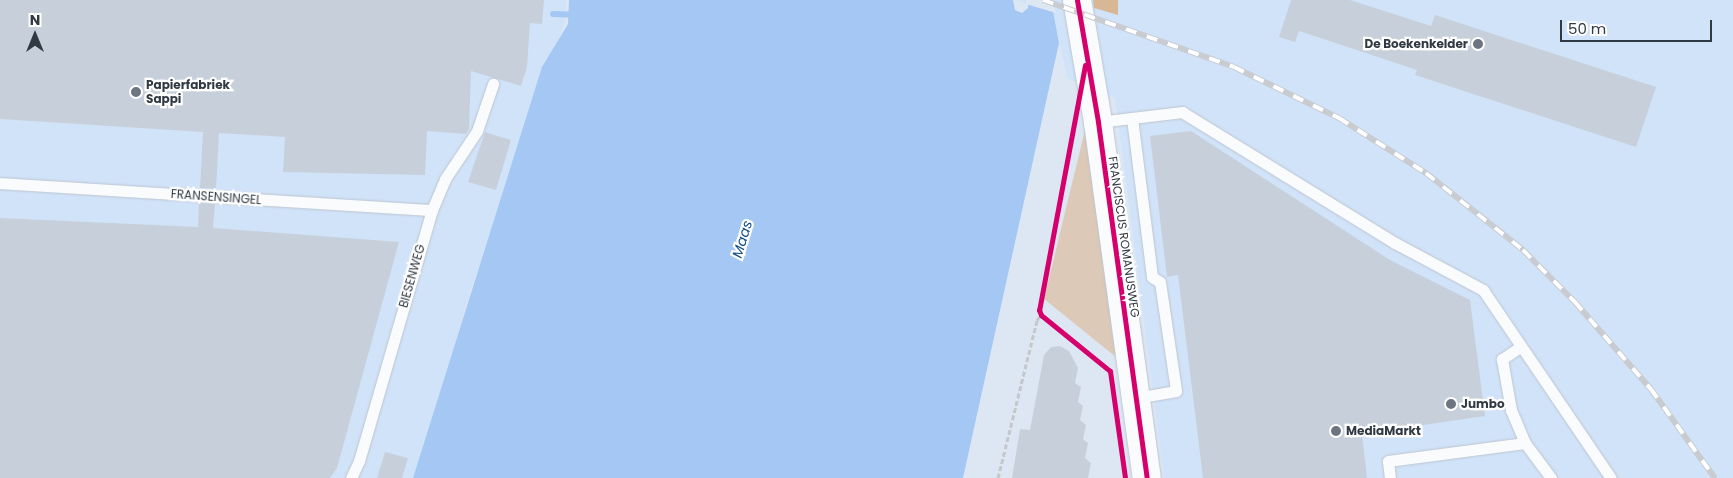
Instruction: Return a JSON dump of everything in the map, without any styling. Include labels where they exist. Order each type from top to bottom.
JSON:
[{"type":"street","name":"FRANCISCUS ROMANUSWEG","points":[[1078,0],[1098,122],[1147,478]]},
{"type":"lane","name":"BIESENWEG","points":[[351,478],[359,461],[432,210],[446,179],[475,136],[492,84]]},
{"type":"lane","points":[[1098,122],[1182,112],[1395,243],[1483,290],[1611,478]]},
{"type":"lane","points":[[1132,118],[1152,277],[1160,282],[1176,391],[1137,398]]},
{"type":"lane","name":"FRANSENSINGEL","points":[[0,183],[432,210]]},
{"type":"lane","points":[[1520,347],[1502,359],[1511,410],[1525,444],[1551,478]]},
{"type":"lane","points":[[1390,478],[1388,461],[1525,444]]},
{"type":"path","points":[[998,478],[1040,312],[1049,321]]},
{"type":"shaded area","points":[[0,0],[566,0],[566,19],[470,292],[418,478],[0,478]]},
{"type":"shaded area","points":[[1015,0],[1733,0],[1733,478],[1164,478],[1115,98],[1067,78],[1053,13]]},
{"type":"shaded area","points":[[1093,0],[1118,0],[1118,15],[1094,8]]},
{"type":"shaded area","points":[[1085,130],[1116,357],[1044,299]]},
{"type":"water","name":"Maas","points":[[569,0],[1013,0],[1015,10],[1022,13],[1028,8],[1029,0],[1051,0],[1059,43],[963,478],[413,478],[542,67],[568,24]]},
{"type":"pier","points":[[1026,0],[1053,0],[1056,13],[1026,4]]},
{"type":"building","name":"Papierfabriek Sappi","points":[[0,0],[544,0],[542,24],[530,23],[527,67],[521,86],[471,71],[469,129],[466,134],[427,131],[425,175],[283,172],[285,137],[219,133],[216,189],[200,188],[203,132],[0,119]]},
{"type":"building","points":[[1291,0],[1350,0],[1431,26],[1435,15],[1656,87],[1636,147],[1415,75],[1417,70],[1299,31],[1295,42],[1279,37]]},
{"type":"building","points":[[1191,131],[1390,260],[1470,300],[1485,416],[1362,434],[1367,478],[1203,478],[1178,275],[1167,277],[1150,136]]},
{"type":"building","points":[[485,132],[511,140],[496,190],[468,182]]},
{"type":"building","points":[[199,203],[215,204],[213,228],[399,242],[337,468],[330,478],[0,478],[0,218],[198,227]]},
{"type":"building","points":[[1060,346],[1069,351],[1078,368],[1075,383],[1081,387],[1078,402],[1083,406],[1080,420],[1086,425],[1083,439],[1088,443],[1085,458],[1091,463],[1088,478],[1012,478],[1020,429],[1030,430],[1044,355],[1051,347]]},
{"type":"building","points":[[385,452],[408,458],[402,478],[377,478]]},
{"type":"waterway","points":[[553,14],[576,15]]},
{"type":"railway","points":[[1043,0],[1234,67],[1339,118],[1426,173],[1523,250],[1575,302],[1651,389],[1715,478]]},
{"type":"cycle path","points":[[1077,0],[1098,122],[1147,478]]},
{"type":"cycle path","points":[[1085,65],[1039,310],[1041,315],[1110,371],[1125,478]]},
{"type":"place","name":"De Boekenkelder","points":[[1478,44]]},
{"type":"place","name":"Papierfabriek Sappi","points":[[136,92]]},
{"type":"place","name":"Jumbo","points":[[1451,404]]},
{"type":"place","name":"MediaMarkt","points":[[1336,431]]}]
